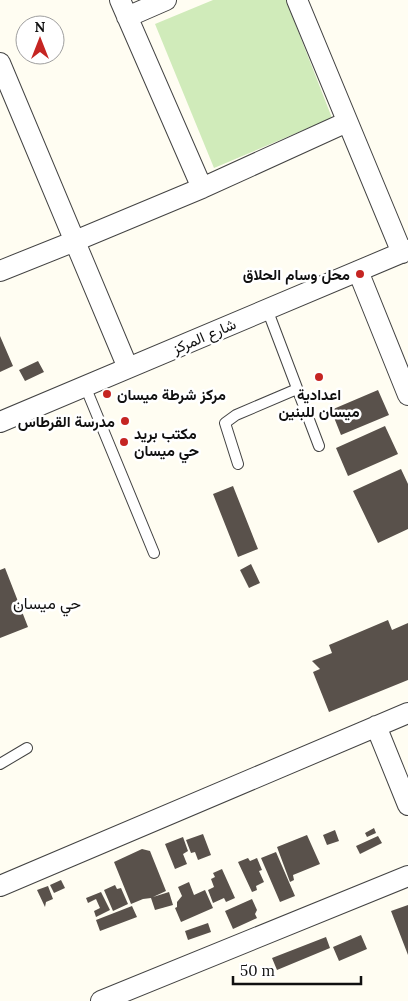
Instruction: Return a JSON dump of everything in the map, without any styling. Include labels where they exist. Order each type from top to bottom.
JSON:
[{"type":"street","points":[[166,0],[123,8],[202,188]]},
{"type":"street","points":[[297,0],[347,122],[405,251]]},
{"type":"street","points":[[0,62],[128,368]]},
{"type":"street","points":[[0,271],[202,188],[347,122]]},
{"type":"street","name":"شارع المركز","points":[[0,422],[405,251]]},
{"type":"street","points":[[358,271],[408,395]]},
{"type":"street","points":[[0,886],[408,712]]},
{"type":"street","points":[[376,726],[408,805]]},
{"type":"street","points":[[101,1001],[408,876]]},
{"type":"lane","points":[[267,310],[319,446]]},
{"type":"lane","points":[[85,386],[154,553]]},
{"type":"lane","points":[[238,464],[226,424],[236,415],[298,389]]},
{"type":"lane","points":[[0,764],[27,748]]},
{"type":"green space","points":[[213,0],[286,0],[332,118],[214,168],[155,24]]},
{"type":"building","points":[[0,336],[13,366],[0,372]]},
{"type":"building","points":[[38,361],[44,372],[25,381],[19,370]]},
{"type":"building","points":[[378,390],[389,415],[341,435],[331,410]]},
{"type":"building","points":[[385,426],[398,454],[348,476],[336,448]]},
{"type":"building","points":[[401,469],[408,484],[408,529],[378,543],[353,491]]},
{"type":"building","points":[[233,486],[258,549],[238,557],[213,494]]},
{"type":"building","points":[[251,564],[260,583],[249,588],[240,570]]},
{"type":"building","points":[[5,568],[28,627],[0,638],[0,570]]},
{"type":"building","points":[[388,620],[392,630],[408,623],[408,680],[329,712],[313,672],[320,669],[312,661],[332,653],[329,645]]},
{"type":"building","points":[[374,828],[376,833],[367,837],[365,833]]},
{"type":"building","points":[[335,830],[339,841],[327,845],[323,835]]},
{"type":"building","points":[[203,834],[211,855],[198,860],[195,852],[191,853],[186,840]]},
{"type":"building","points":[[307,835],[320,864],[293,875],[294,880],[290,882],[277,847]]},
{"type":"building","points":[[378,836],[382,843],[360,854],[356,846]]},
{"type":"building","points":[[183,837],[188,851],[183,854],[187,864],[175,869],[165,844]]},
{"type":"building","points":[[142,849],[150,851],[166,891],[153,897],[169,892],[173,905],[155,910],[151,898],[131,904],[114,862]]},
{"type":"building","points":[[276,852],[295,896],[280,902],[261,858]]},
{"type":"building","points":[[248,858],[250,861],[257,858],[262,870],[259,871],[264,882],[256,886],[257,890],[252,892],[238,862]]},
{"type":"building","points":[[222,869],[235,898],[226,902],[224,898],[213,903],[208,890],[214,887],[211,879],[215,877],[213,873]]},
{"type":"building","points":[[61,880],[65,888],[54,893],[50,885]]},
{"type":"building","points":[[189,882],[194,895],[205,890],[213,908],[181,922],[175,908],[182,896],[178,887]]},
{"type":"building","points":[[115,885],[117,889],[121,888],[128,904],[113,911],[104,890]]},
{"type":"building","points":[[48,886],[53,899],[46,902],[45,907],[37,890]]},
{"type":"building","points":[[101,892],[110,910],[96,917],[94,911],[100,908],[96,899],[88,903],[86,898]]},
{"type":"building","points":[[252,899],[257,910],[255,914],[257,918],[233,929],[225,911]]},
{"type":"building","points":[[408,905],[408,955],[391,911]]},
{"type":"building","points":[[132,906],[137,917],[100,931],[96,920]]},
{"type":"building","points":[[208,923],[211,932],[188,940],[185,931]]},
{"type":"building","points":[[361,935],[367,949],[339,961],[333,947]]},
{"type":"building","points":[[326,937],[330,948],[277,970],[272,958]]},
{"type":"place","name":"محل وسام الحلاق","points":[[360,274]]},
{"type":"place","name":"اعدادية ميسان للبنين","points":[[319,377]]},
{"type":"place","name":"مركز شرطة ميسان","points":[[107,394]]},
{"type":"place","name":"مدرسة القرطاس","points":[[125,421]]},
{"type":"place","name":"مكتب بريد حي ميسان","points":[[124,442]]},
{"type":"district","name":"حي ميسان","points":[[47,603]]}]
